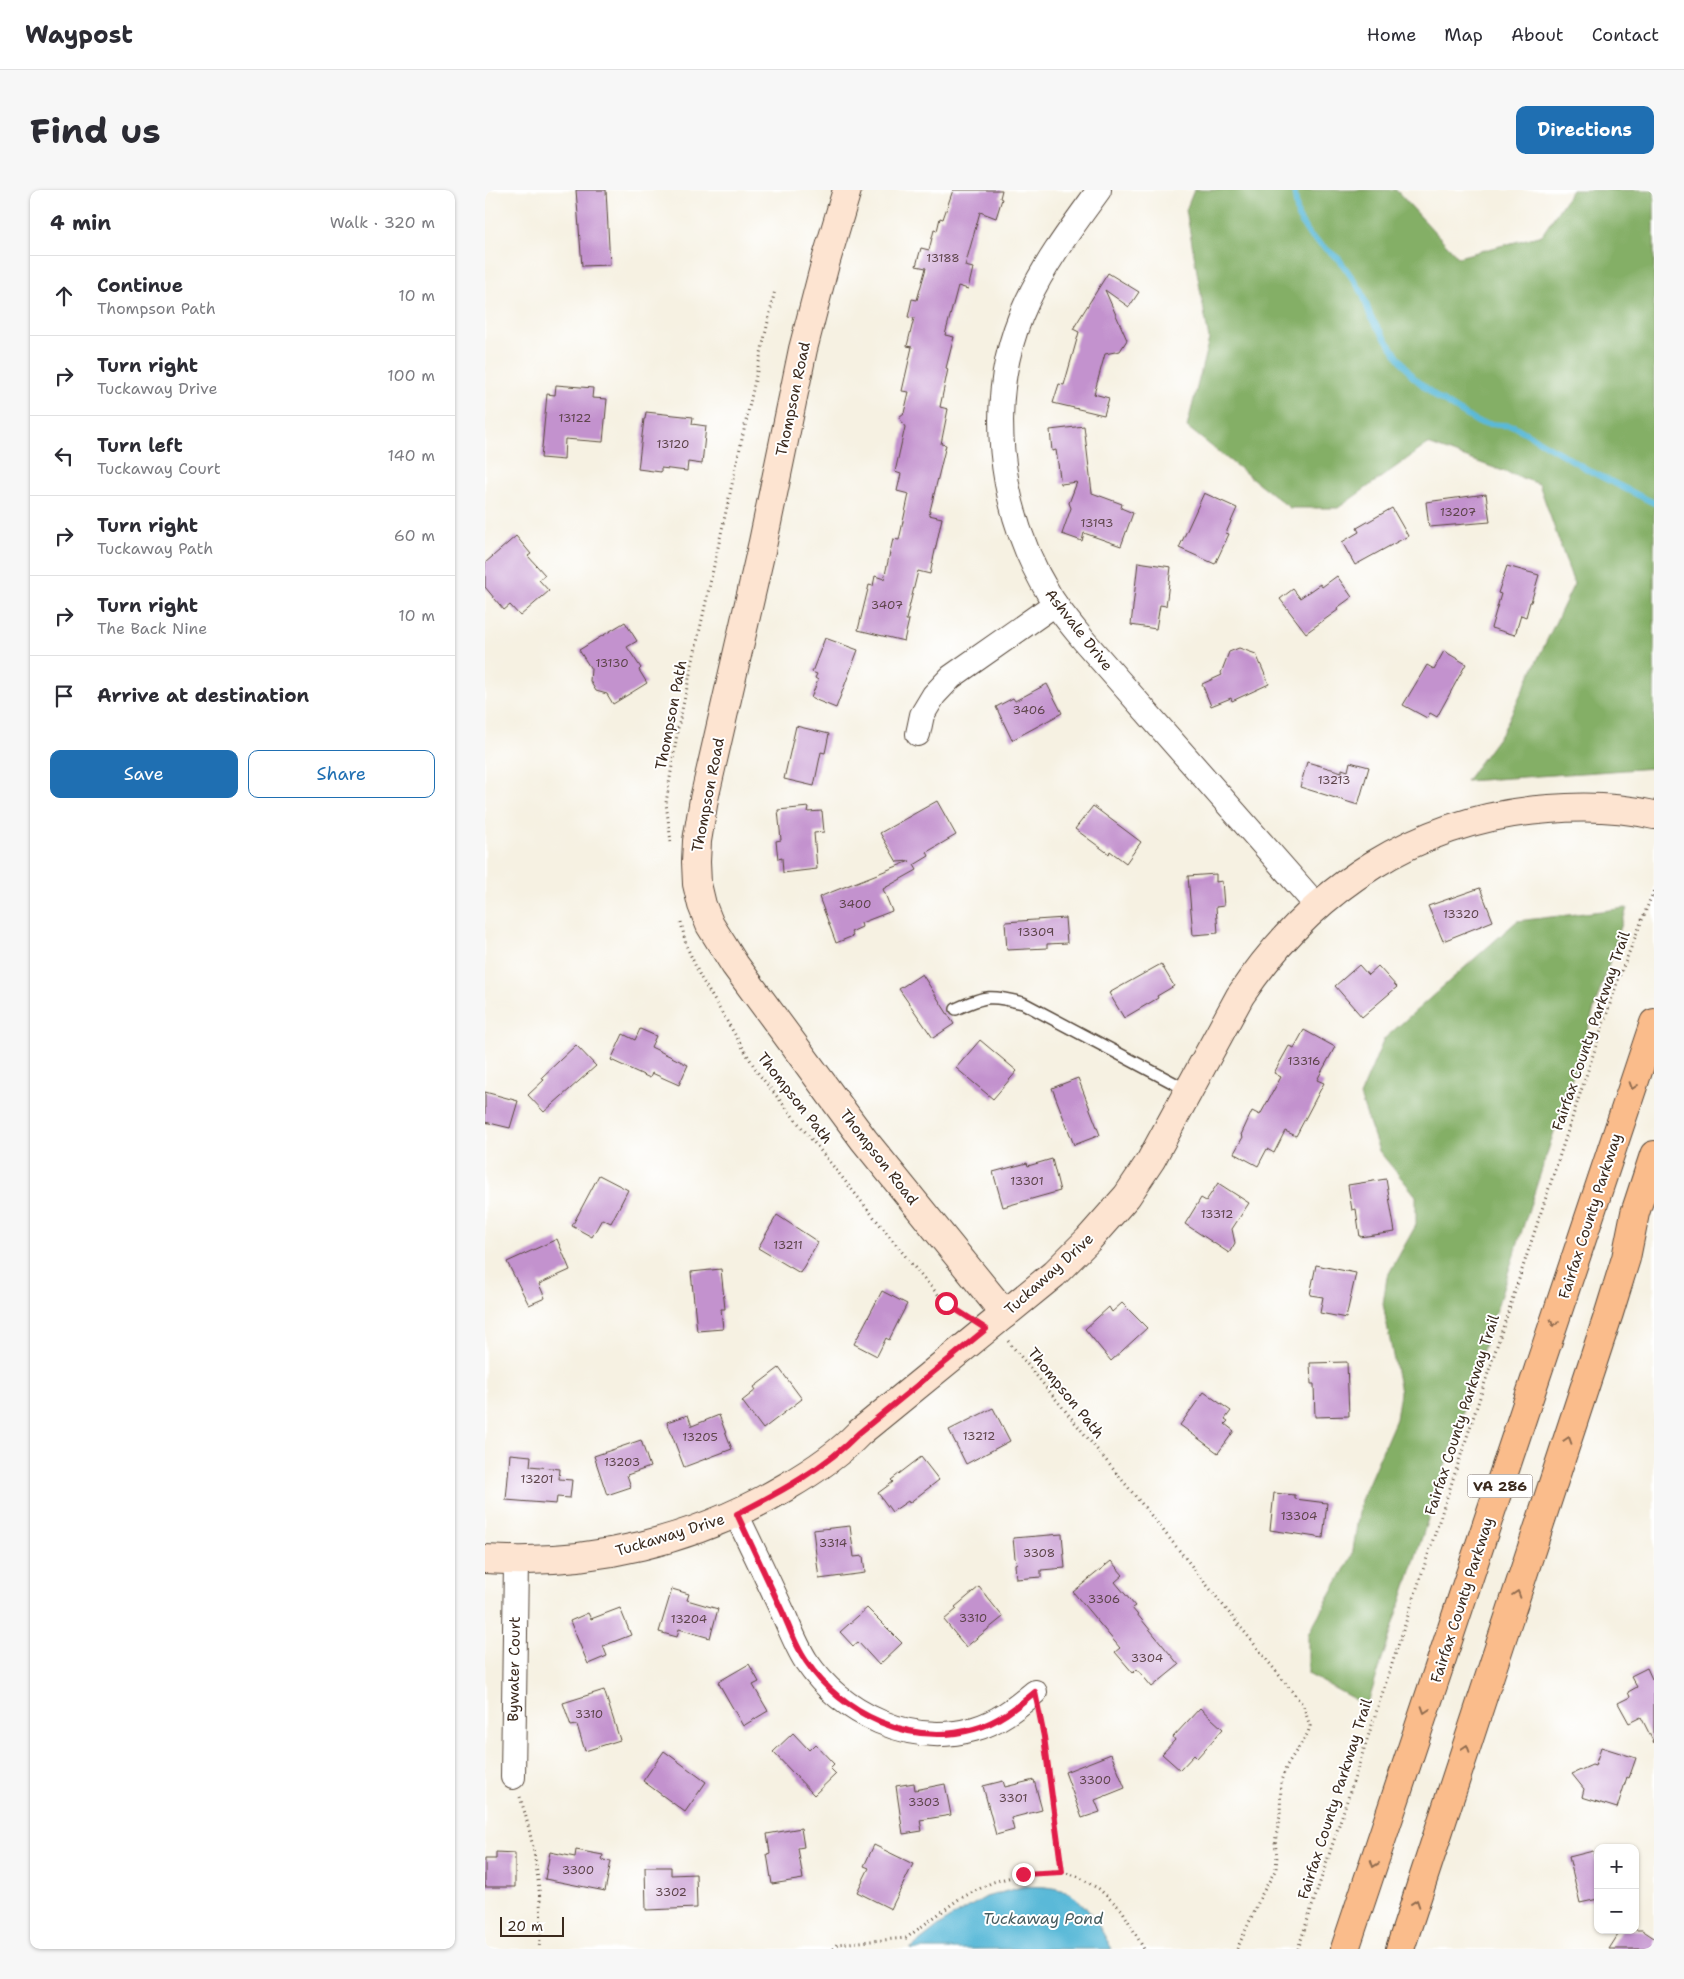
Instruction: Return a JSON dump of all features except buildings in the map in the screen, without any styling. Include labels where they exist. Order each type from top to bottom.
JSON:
[{"type":"highway","name":"Fairfax County Parkway","points":[[1345,1949],[1654,1023]]},
{"type":"highway","name":"VA 286","points":[[1400,1949],[1609,1313],[1626,1258],[1635,1213],[1654,1155]]},
{"type":"street","name":"Thompson Road","points":[[847,190],[803,349],[753,588],[705,799],[697,841],[697,884],[710,925],[735,966],[995,1321]]},
{"type":"street","name":"Ashvale Drive","points":[[1099,190],[1067,234],[1039,279],[1026,303],[1016,330],[1004,384],[1001,440],[1009,497],[1017,525],[1028,552],[1055,604],[1085,642],[1317,906]]},
{"type":"street","points":[[917,734],[922,715],[934,695],[951,677],[1055,604]]},
{"type":"street","name":"Tuckaway Drive","points":[[485,1559],[542,1561],[595,1556],[638,1547],[699,1529],[737,1514],[762,1501],[811,1472],[848,1445],[859,1433],[1053,1274],[1089,1240],[1127,1196],[1151,1160],[1240,996],[1255,974],[1279,944],[1317,906],[1339,887],[1366,868],[1433,834],[1479,819],[1527,810],[1575,807],[1616,808],[1654,815]]},
{"type":"street","points":[[737,1514],[805,1660],[823,1683],[862,1714],[885,1724],[919,1732],[947,1734],[975,1729],[1000,1718],[1035,1692]]},
{"type":"street","name":"Bywater Court","points":[[513,1777],[516,1561]]},
{"type":"lane","points":[[956,1009],[980,998],[999,997],[1023,1003],[1189,1090]]},
{"type":"path","name":"Thompson Path","points":[[673,848],[666,803],[678,728],[775,290]]},
{"type":"path","name":"Fairfax County Parkway Trail","points":[[1298,1949],[1583,1084],[1618,980],[1654,890]]},
{"type":"path","name":"Thompson Path","points":[[680,917],[686,945],[701,978],[758,1073],[923,1278],[946,1303],[995,1321],[1303,1705],[1310,1726],[1308,1733],[1287,1765],[1281,1781],[1280,1816],[1275,1842],[1276,1869],[1262,1894],[1237,1949]]},
{"type":"path","points":[[1035,1692],[1044,1737],[1062,1872]]},
{"type":"path","points":[[513,1777],[527,1818],[541,1901],[539,1949]]},
{"type":"path","points":[[833,1949],[837,1944],[906,1938],[959,1900],[993,1882],[1023,1874],[1062,1872],[1077,1876],[1099,1889],[1122,1910],[1144,1949]]},
{"type":"green space","points":[[1194,190],[1396,190],[1458,257],[1542,235],[1572,190],[1654,190],[1654,768],[1466,781],[1503,731],[1574,584],[1539,484],[1428,444],[1338,508],[1290,508],[1187,427],[1209,339],[1186,210]]},
{"type":"green space","points":[[1627,908],[1367,1706],[1308,1674],[1308,1634],[1352,1556],[1361,1500],[1396,1419],[1400,1392],[1383,1304],[1387,1277],[1416,1225],[1416,1196],[1379,1151],[1360,1096],[1384,1039],[1517,921]]},
{"type":"water","name":"Tuckaway Pond","points":[[1025,1886],[1053,1888],[1073,1896],[1089,1911],[1112,1949],[910,1949],[947,1920],[986,1897]]},
{"type":"waterway","points":[[1294,190],[1298,217],[1310,236],[1339,259],[1362,292],[1371,318],[1412,376],[1438,398],[1479,423],[1514,426],[1592,472],[1654,503]]},
{"type":"route","points":[[946,1303],[986,1329],[859,1433],[848,1445],[811,1472],[737,1514],[805,1660],[823,1683],[862,1714],[885,1724],[919,1732],[947,1734],[975,1729],[1000,1718],[1035,1692],[1044,1737],[1062,1872],[1023,1874]]}]
